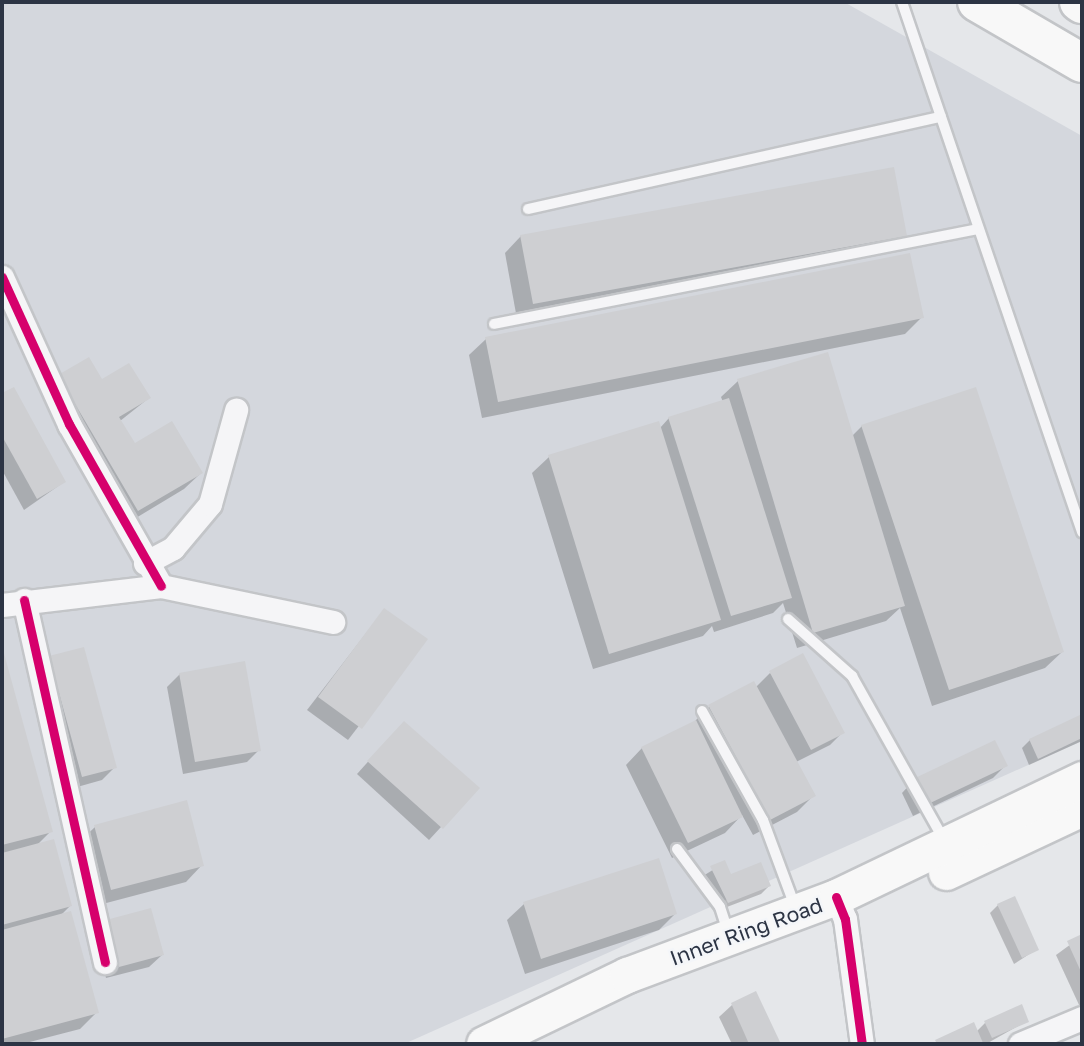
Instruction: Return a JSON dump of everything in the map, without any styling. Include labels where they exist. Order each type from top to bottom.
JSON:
[{"type":"highway","points":[[977,2],[1082,63]]},
{"type":"main road","name":"Inner Ring Road","points":[[484,1044],[627,975],[797,912],[840,908],[947,845],[1082,779]]},
{"type":"main road","name":"Inner Ring Road","points":[[533,1044],[840,908],[1082,808]]},
{"type":"street","points":[[2,276],[69,424],[145,563],[161,586]]},
{"type":"street","points":[[145,563],[173,548],[210,504],[236,410]]},
{"type":"street","points":[[105,962],[13,603],[161,586],[333,622]]},
{"type":"street","points":[[840,908],[862,1044]]},
{"type":"street","points":[[1020,1044],[1082,1018]]},
{"type":"lane","points":[[902,2],[1082,532]]},
{"type":"lane","points":[[528,209],[941,117]]},
{"type":"lane","points":[[494,324],[978,229]]},
{"type":"lane","points":[[788,619],[852,676],[947,845]]},
{"type":"lane","points":[[702,710],[763,820],[797,912]]},
{"type":"lane","points":[[677,849],[720,907],[730,937]]},
{"type":"shaded area","points":[[2,2],[844,2],[1082,136],[1082,741],[404,1044],[2,1044]]},
{"type":"building","points":[[894,167],[907,236],[533,304],[520,235]]},
{"type":"building","points":[[910,253],[924,318],[498,402],[485,337]]},
{"type":"building","points":[[828,352],[905,606],[813,633],[737,379]]},
{"type":"building","points":[[89,357],[102,379],[129,363],[151,398],[119,417],[135,443],[172,421],[203,473],[138,511],[58,375]]},
{"type":"building","points":[[14,387],[66,482],[37,499],[2,436],[2,393]]},
{"type":"building","points":[[976,387],[1064,652],[949,690],[861,425]]},
{"type":"building","points":[[729,398],[792,598],[731,616],[668,417]]},
{"type":"building","points":[[659,421],[721,620],[609,654],[548,455]]},
{"type":"building","points":[[384,608],[428,639],[362,729],[318,697]]},
{"type":"building","points":[[2,646],[53,832],[2,845]]},
{"type":"building","points":[[84,647],[117,768],[82,777],[49,656]]},
{"type":"building","points":[[803,653],[845,733],[811,750],[769,671]]},
{"type":"building","points":[[245,661],[261,751],[195,762],[179,673]]},
{"type":"building","points":[[754,681],[816,796],[770,820],[708,705]]},
{"type":"building","points":[[1082,714],[1082,738],[1038,759],[1029,739]]},
{"type":"building","points":[[696,720],[743,817],[688,843],[641,747]]},
{"type":"building","points":[[404,721],[480,788],[443,829],[367,761]]},
{"type":"building","points":[[995,740],[1008,766],[926,805],[913,779]]},
{"type":"building","points":[[187,800],[204,866],[111,890],[94,825]]},
{"type":"building","points":[[54,839],[72,906],[2,925],[2,853]]},
{"type":"building","points":[[659,858],[677,914],[541,959],[523,902]]},
{"type":"building","points":[[725,860],[731,874],[761,862],[771,886],[728,903],[710,866]]},
{"type":"building","points":[[1015,896],[1039,950],[1022,958],[997,904]]},
{"type":"building","points":[[151,908],[164,955],[119,967],[106,920]]},
{"type":"building","points":[[71,911],[99,1013],[2,1039],[2,930]]},
{"type":"building","points":[[1082,934],[1082,974],[1067,941]]},
{"type":"building","points":[[756,991],[781,1044],[749,1044],[731,1003]]},
{"type":"building","points":[[1022,1004],[1029,1022],[992,1038],[984,1021]]},
{"type":"building","points":[[974,1022],[983,1043],[937,1044],[935,1040]]},
{"type":"cycle path","points":[[2,277],[69,424],[161,586]]},
{"type":"cycle path","points":[[24,600],[105,962]]},
{"type":"cycle path","points":[[836,897],[845,919],[862,1044]]}]
